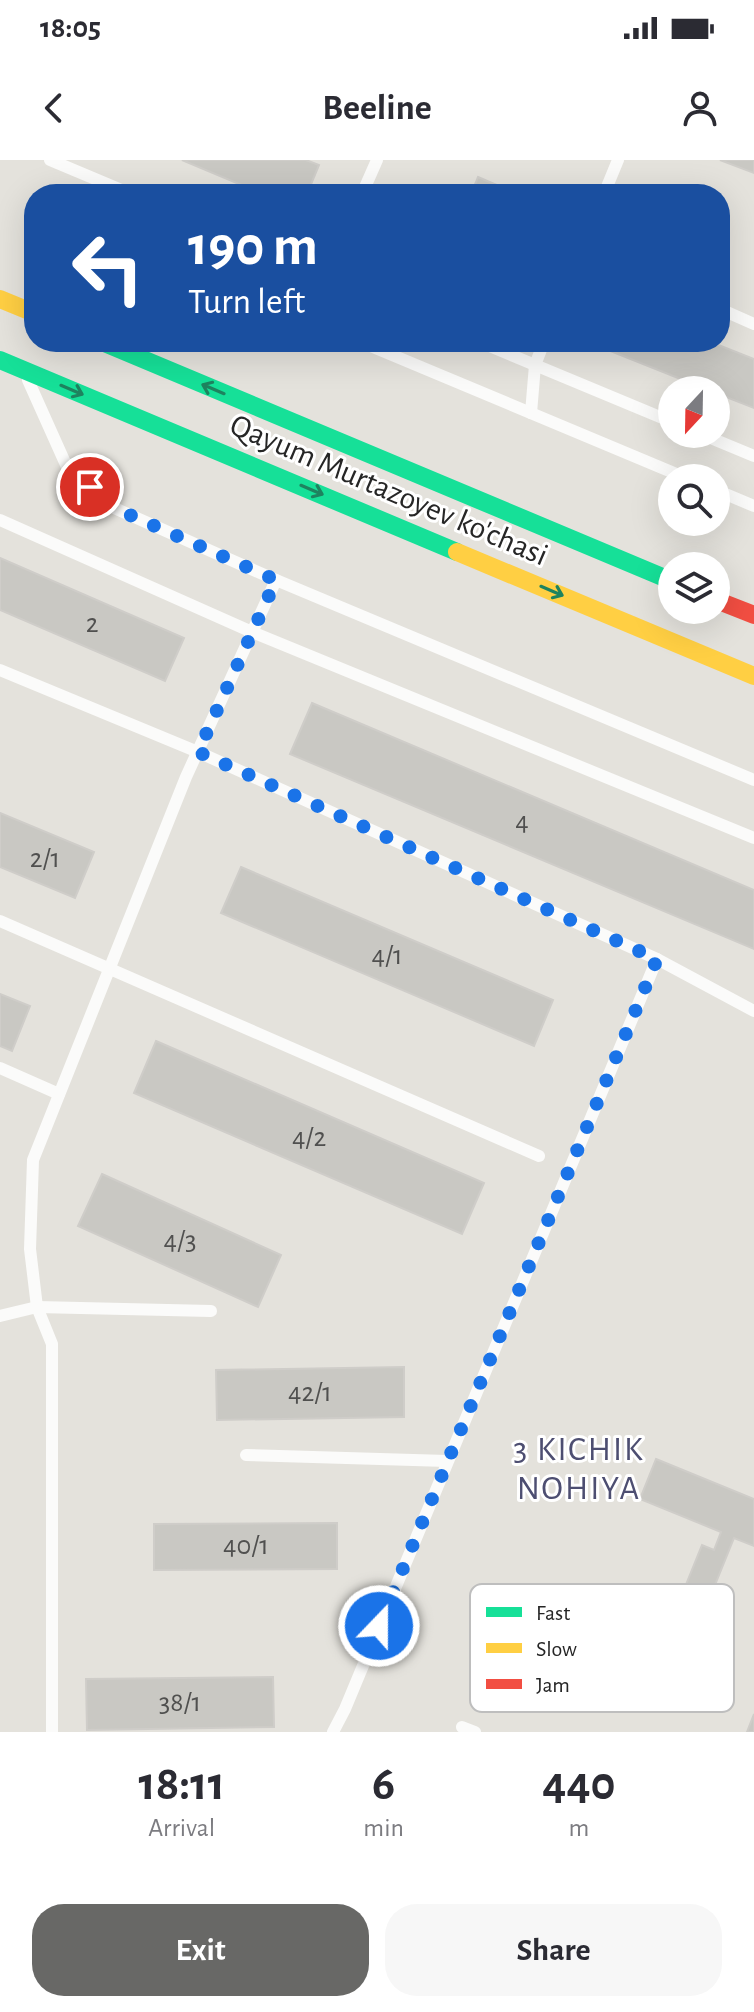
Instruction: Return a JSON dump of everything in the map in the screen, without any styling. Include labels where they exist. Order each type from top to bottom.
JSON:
[{"type":"street","points":[[0,299],[24,309]]},
{"type":"street","name":"Qayum Murtazoyev ko'chasi","points":[[126,352],[658,575]]},
{"type":"street","name":"Qayum Murtazoyev ko'chasi","points":[[0,360],[754,676]]},
{"type":"street","points":[[730,606],[754,615]]},
{"type":"lane","points":[[50,160],[107,184]]},
{"type":"lane","points":[[366,184],[377,160]]},
{"type":"lane","points":[[608,184],[618,160]]},
{"type":"lane","points":[[730,313],[754,324]]},
{"type":"lane","points":[[385,352],[658,466]]},
{"type":"lane","points":[[504,352],[658,416]]},
{"type":"lane","points":[[531,413],[535,365],[540,352]]},
{"type":"lane","points":[[23,370],[67,467],[112,507],[276,580],[754,780]]},
{"type":"lane","points":[[730,446],[754,456]]},
{"type":"lane","points":[[730,496],[754,506]]},
{"type":"lane","points":[[0,520],[252,632],[754,838]]},
{"type":"lane","points":[[52,1732],[52,1344],[37,1307],[30,1249],[33,1160],[198,752],[276,580]]},
{"type":"lane","points":[[0,670],[198,752],[657,959],[754,1011]]},
{"type":"lane","points":[[0,921],[539,1156]]},
{"type":"lane","points":[[333,1732],[657,959]]},
{"type":"lane","points":[[0,1068],[59,1094]]},
{"type":"lane","points":[[0,1316],[37,1307],[211,1311]]},
{"type":"lane","points":[[246,1455],[447,1461]]},
{"type":"building","points":[[182,160],[306,160],[319,165],[311,184],[239,184]]},
{"type":"building","points":[[720,160],[754,160],[754,173]]},
{"type":"building","points":[[478,177],[494,184],[475,184]]},
{"type":"building","points":[[730,350],[754,359],[754,408],[730,399],[730,376],[673,376],[613,352],[730,352]]},
{"type":"building","points":[[0,558],[184,638],[165,681],[0,610]]},
{"type":"building","points":[[312,703],[754,890],[754,949],[290,754]]},
{"type":"building","points":[[0,813],[94,852],[75,898],[0,867]]},
{"type":"building","points":[[241,867],[553,1000],[534,1046],[221,913]]},
{"type":"building","points":[[0,994],[30,1006],[12,1051],[0,1046]]},
{"type":"building","points":[[156,1041],[484,1183],[462,1234],[134,1093]]},
{"type":"building","points":[[102,1174],[281,1255],[258,1307],[78,1226]]},
{"type":"building","points":[[404,1367],[404,1417],[217,1420],[216,1370]]},
{"type":"building","points":[[656,1459],[754,1499],[754,1546],[734,1538],[715,1584],[686,1584],[702,1545],[714,1550],[721,1532],[640,1499]]},
{"type":"building","points":[[337,1523],[337,1569],[154,1570],[154,1524]]},
{"type":"building","points":[[273,1677],[274,1727],[87,1730],[86,1679]]},
{"type":"building","points":[[754,1714],[754,1732],[747,1732]]},
{"type":"traffic: fast","points":[[126,352],[658,575]]},
{"type":"traffic: fast","points":[[0,360],[457,552]]},
{"type":"traffic: slow","points":[[0,299],[24,309]]},
{"type":"traffic: slow","points":[[457,552],[754,676]]},
{"type":"traffic: jam","points":[[730,606],[754,615]]},
{"type":"district","name":"3 KICHIK NOHIYA","points":[[579,1470]]},
{"type":"route","points":[[90,487],[112,507],[276,580],[198,752],[657,959],[379,1626]]}]
